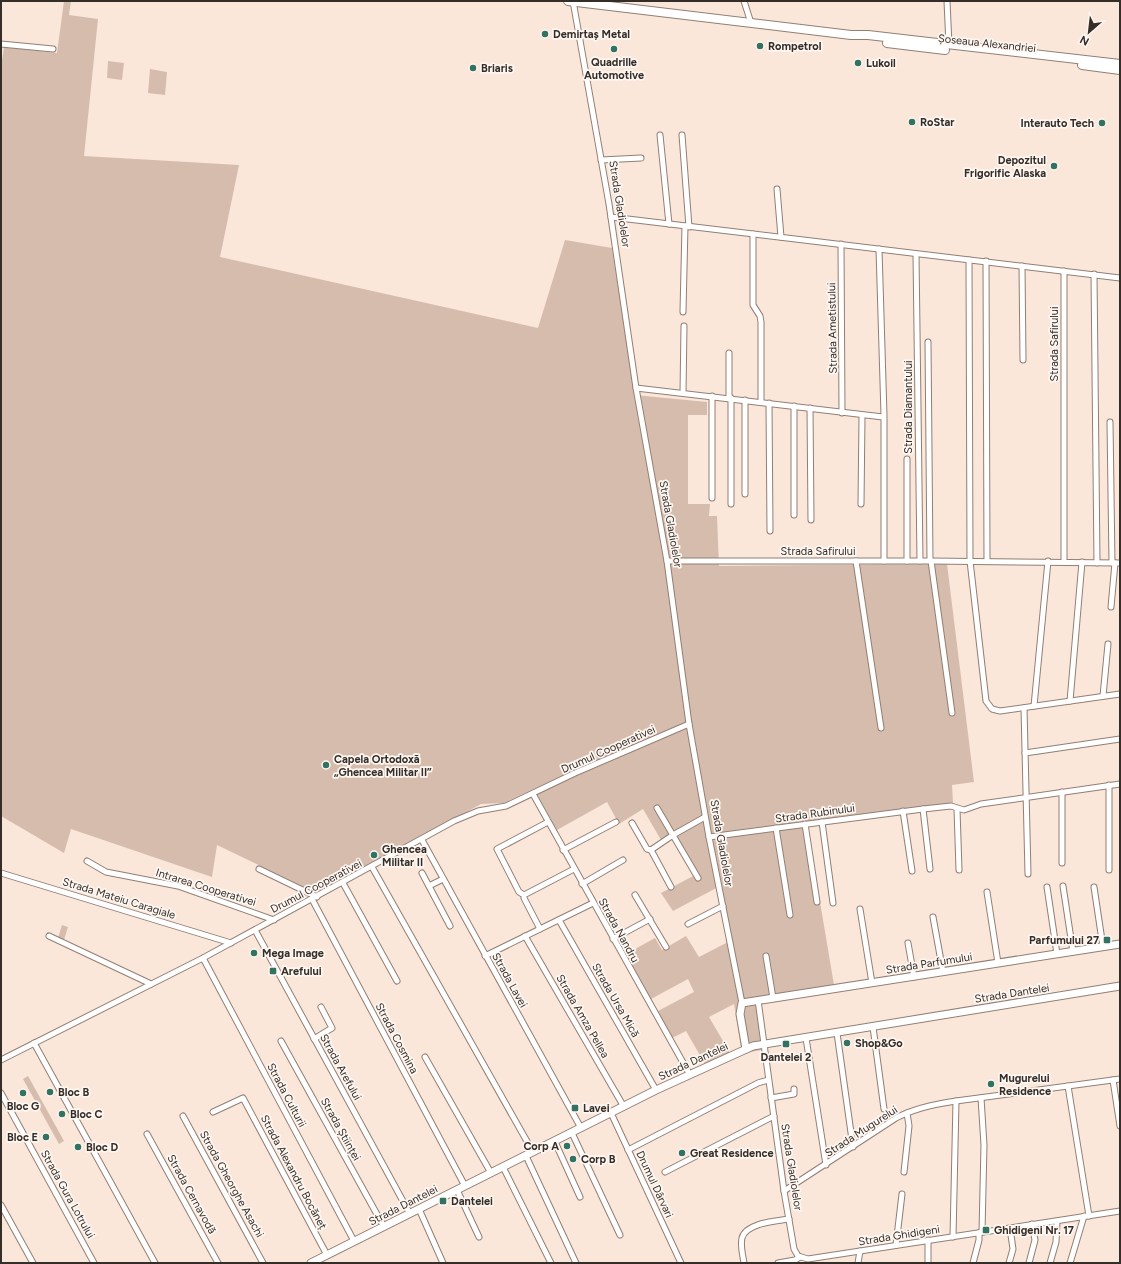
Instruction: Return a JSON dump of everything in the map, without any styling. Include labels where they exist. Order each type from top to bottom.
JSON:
[{"type":"main road","name":"Șoseaua Alexandriei","points":[[568,1],[851,35],[868,35],[1120,64]]},
{"type":"main road","name":"Șoseaua Alexandriei","points":[[851,35],[868,40],[1120,70]]},
{"type":"street","points":[[744,1],[751,23]]},
{"type":"street","points":[[947,1],[949,44]]},
{"type":"street","name":"Strada Gladiolelor","points":[[577,2],[636,388],[667,562],[705,817],[742,1003],[740,1014],[746,1049]]},
{"type":"street","points":[[1,44],[53,49]]},
{"type":"street","points":[[682,135],[687,227],[683,312]]},
{"type":"street","points":[[660,136],[668,224]]},
{"type":"street","points":[[601,160],[641,158]]},
{"type":"street","points":[[777,189],[781,237]]},
{"type":"street","points":[[611,217],[1120,278]]},
{"type":"street","points":[[753,234],[753,305],[760,316],[761,402]]},
{"type":"street","name":"Strada Ametistului","points":[[841,244],[842,413]]},
{"type":"street","points":[[879,249],[883,417],[884,561]]},
{"type":"street","name":"Strada Diamantului","points":[[916,254],[920,561]]},
{"type":"street","points":[[969,260],[970,561],[988,706],[992,709],[1000,711],[1120,694]]},
{"type":"street","points":[[986,261],[987,561]]},
{"type":"street","points":[[1022,266],[1023,360]]},
{"type":"street","name":"Strada Safirului","points":[[1064,271],[1064,562]]},
{"type":"street","points":[[1094,274],[1097,563]]},
{"type":"street","points":[[683,393],[684,326]]},
{"type":"street","points":[[928,342],[930,561],[952,713]]},
{"type":"street","points":[[729,353],[731,504]]},
{"type":"street","points":[[636,388],[730,398],[862,416],[883,417]]},
{"type":"street","points":[[712,396],[712,498]]},
{"type":"street","points":[[745,400],[745,494]]},
{"type":"street","points":[[770,403],[770,531]]},
{"type":"street","points":[[794,406],[794,515]]},
{"type":"street","points":[[810,408],[811,520]]},
{"type":"street","points":[[861,504],[862,416]]},
{"type":"street","points":[[1110,422],[1116,563],[1111,607]]},
{"type":"street","points":[[907,459],[907,561]]},
{"type":"street","points":[[856,561],[881,728]]},
{"type":"street","name":"Strada Safirului","points":[[667,562],[987,561],[1116,563]]},
{"type":"street","points":[[1034,706],[1048,562]]},
{"type":"street","points":[[1070,701],[1082,562]]},
{"type":"street","points":[[1103,696],[1108,644]]},
{"type":"street","points":[[1024,708],[1028,874]]},
{"type":"street","name":"Drumul Cooperativei","points":[[1,1060],[203,958],[469,814],[488,808],[506,806],[690,724]]},
{"type":"street","points":[[1025,753],[1120,739]]},
{"type":"street","name":"Strada Rubinului","points":[[709,837],[951,806],[964,810],[981,804],[1026,796],[1120,784]]},
{"type":"street","points":[[1108,785],[1109,870]]},
{"type":"street","points":[[1062,792],[1062,863]]},
{"type":"street","name":"Strada Nandru","points":[[533,794],[690,1075]]},
{"type":"street","points":[[657,808],[698,878]]},
{"type":"street","points":[[923,809],[930,869]]},
{"type":"street","points":[[957,809],[959,870]]},
{"type":"street","points":[[904,811],[912,871]]},
{"type":"street","points":[[651,850],[673,835],[705,817]]},
{"type":"street","points":[[548,822],[497,849],[519,892],[524,895],[574,869]]},
{"type":"street","points":[[563,850],[616,822]]},
{"type":"street","points":[[822,822],[833,903]]},
{"type":"street","points":[[632,823],[647,849],[651,850],[671,887]]},
{"type":"street","points":[[805,824],[817,902]]},
{"type":"street","points":[[776,828],[790,915]]},
{"type":"street","name":"Strada Lavei","points":[[422,840],[581,1128]]},
{"type":"street","points":[[582,884],[623,860]]},
{"type":"street","name":"Intrarea Cooperativei","points":[[87,861],[106,872],[178,886],[274,920]]},
{"type":"street","points":[[372,867],[534,1152]]},
{"type":"street","points":[[259,869],[315,898]]},
{"type":"street","name":"Strada Mateiu Caragiale","points":[[1,872],[231,943]]},
{"type":"street","points":[[422,873],[450,926]]},
{"type":"street","points":[[429,886],[443,879]]},
{"type":"street","points":[[343,882],[397,981]]},
{"type":"street","points":[[1063,886],[1073,952]]},
{"type":"street","points":[[1047,887],[1057,954]]},
{"type":"street","points":[[1094,887],[1103,947]]},
{"type":"street","points":[[987,892],[998,963]]},
{"type":"street","points":[[635,895],[666,947]]},
{"type":"street","name":"Strada Cosmina","points":[[315,898],[465,1186]]},
{"type":"street","points":[[524,898],[540,929]]},
{"type":"street","points":[[485,956],[593,903]]},
{"type":"street","points":[[688,924],[722,906]]},
{"type":"street","points":[[860,909],[872,983]]},
{"type":"street","points":[[933,917],[943,972]]},
{"type":"street","name":"Strada Ursa Mică","points":[[559,920],[656,1090]]},
{"type":"street","points":[[613,939],[650,920]]},
{"type":"street","name":"Strada Arefului","points":[[255,930],[410,1214]]},
{"type":"street","points":[[49,936],[151,984]]},
{"type":"street","name":"Strada Amza Pellea","points":[[525,936],[624,1107]]},
{"type":"street","points":[[908,943],[914,977]]},
{"type":"street","name":"Strada Parfumului","points":[[742,1003],[1120,944]]},
{"type":"street","points":[[766,956],[773,998]]},
{"type":"street","name":"Strada Culturii","points":[[203,958],[354,1241]]},
{"type":"street","name":"Strada Dantelei","points":[[311,1263],[555,1142],[656,1090],[746,1049],[1120,986]]},
{"type":"street","name":"Strada Gladiolelor","points":[[758,1000],[763,1045],[789,1219]]},
{"type":"street","points":[[314,1039],[332,1028],[321,1007]]},
{"type":"street","points":[[873,1027],[884,1109]]},
{"type":"street","points":[[837,1033],[853,1148]]},
{"type":"street","points":[[806,1038],[826,1165]]},
{"type":"street","name":"Strada Științei","points":[[281,1041],[384,1226]]},
{"type":"street","points":[[34,1043],[155,1263]]},
{"type":"street","points":[[425,1057],[491,1173]]},
{"type":"street","name":"Strada Mugurelui","points":[[784,1191],[907,1113],[930,1105],[1120,1079]]},
{"type":"street","points":[[628,1150],[758,1083],[768,1080]]},
{"type":"street","points":[[1113,1080],[1120,1126]]},
{"type":"street","points":[[1068,1086],[1086,1216],[1070,1263]]},
{"type":"street","points":[[771,1098],[794,1094],[794,1089]]},
{"type":"street","name":"Strada Gura Lotrului","points":[[1,1094],[94,1263]]},
{"type":"street","name":"Strada Alexandru Bocăneț","points":[[213,1112],[243,1098],[327,1255]]},
{"type":"street","points":[[973,1263],[980,1232],[984,1145],[981,1098]]},
{"type":"street","points":[[953,1237],[956,1101]]},
{"type":"street","name":"Drumul Dârvari","points":[[611,1113],[681,1263]]},
{"type":"street","points":[[904,1172],[909,1126],[907,1113]]},
{"type":"street","name":"Strada Gheorghe Asachi","points":[[183,1116],[263,1263]]},
{"type":"street","points":[[665,1172],[774,1116]]},
{"type":"street","points":[[572,1133],[620,1235]]},
{"type":"street","name":"Strada Cernavodă","points":[[148,1134],[218,1263]]},
{"type":"street","points":[[555,1142],[580,1197]]},
{"type":"street","points":[[526,1156],[576,1263]]},
{"type":"street","points":[[503,1167],[551,1263]]},
{"type":"street","points":[[457,1190],[479,1237]]},
{"type":"street","points":[[896,1246],[902,1194]]},
{"type":"street","points":[[1,1205],[33,1263]]},
{"type":"street","points":[[419,1209],[443,1263]]},
{"type":"street","name":"Strada Ghidigeni","points":[[778,1263],[795,1260],[800,1257],[808,1259],[1120,1211]]},
{"type":"street","points":[[744,1263],[742,1242],[745,1233],[756,1226],[789,1219],[794,1249],[796,1254],[800,1257]]},
{"type":"street","points":[[1050,1263],[1056,1242],[1057,1221]]},
{"type":"street","points":[[1029,1263],[1034,1244],[1032,1224]]},
{"type":"street","points":[[1009,1263],[1013,1249],[1010,1228]]},
{"type":"street","points":[[928,1240],[928,1263]]},
{"type":"street","points":[[858,1263],[860,1251]]},
{"type":"shaded area","points":[[64,1],[71,1],[69,15],[98,19],[84,156],[239,165],[220,257],[538,328],[565,240],[612,248],[635,395],[707,402],[707,415],[688,415],[688,504],[710,504],[709,516],[717,516],[719,566],[947,564],[974,782],[952,785],[953,803],[807,825],[834,985],[756,999],[761,1050],[742,1054],[734,1004],[709,1017],[730,1053],[705,1064],[686,1031],[672,1038],[658,1011],[694,992],[688,979],[651,999],[626,954],[655,938],[662,950],[686,936],[699,957],[730,941],[722,885],[673,911],[661,893],[697,874],[673,832],[661,840],[643,809],[619,824],[607,802],[557,830],[537,794],[596,767],[592,761],[504,803],[481,804],[319,894],[217,845],[212,877],[71,829],[64,853],[1,816],[1,68],[4,47],[57,53]]},
{"type":"shaded area","points":[[108,61],[124,63],[122,80],[107,78]]},
{"type":"shaded area","points":[[150,69],[167,72],[165,95],[148,93]]},
{"type":"shaded area","points":[[62,925],[68,927],[64,940],[58,938]]},
{"type":"shaded area","points":[[28,1076],[64,1141],[59,1144],[23,1079]]},
{"type":"place","name":"Demirtaș Metal","points":[[545,34]]},
{"type":"place","name":"Rompetrol","points":[[760,46]]},
{"type":"place","name":"Quadrille Automotive","points":[[614,49]]},
{"type":"place","name":"Lukoil","points":[[858,63]]},
{"type":"place","name":"Briaris","points":[[473,68]]},
{"type":"place","name":"RoStar","points":[[912,122]]},
{"type":"place","name":"Interauto Tech","points":[[1102,123]]},
{"type":"place","name":"Depozitul Frigorific Alaska","points":[[1054,166]]},
{"type":"place","name":"Capela Ortodoxă „Ghencea Militar II”","points":[[326,765]]},
{"type":"place","name":"Ghencea Militar II","points":[[374,855]]},
{"type":"place","name":"Parfumului 27","points":[[1107,940]]},
{"type":"place","name":"Mega Image","points":[[254,953]]},
{"type":"place","name":"Arefului","points":[[273,971]]},
{"type":"place","name":"Shop&Go","points":[[847,1043]]},
{"type":"place","name":"Dantelei 2","points":[[786,1044]]},
{"type":"place","name":"Mugurelui Residence","points":[[991,1084]]},
{"type":"place","name":"Bloc B","points":[[50,1092]]},
{"type":"place","name":"Bloc G","points":[[23,1093]]},
{"type":"place","name":"Lavei","points":[[575,1108]]},
{"type":"place","name":"Bloc C","points":[[62,1114]]},
{"type":"place","name":"Bloc E","points":[[46,1137]]},
{"type":"place","name":"Corp A","points":[[567,1146]]},
{"type":"place","name":"Bloc D","points":[[78,1147]]},
{"type":"place","name":"Great Residence","points":[[682,1153]]},
{"type":"place","name":"Corp B","points":[[573,1159]]},
{"type":"place","name":"Dantelei","points":[[443,1201]]},
{"type":"place","name":"Ghidigeni Nr. 17","points":[[986,1230]]}]
